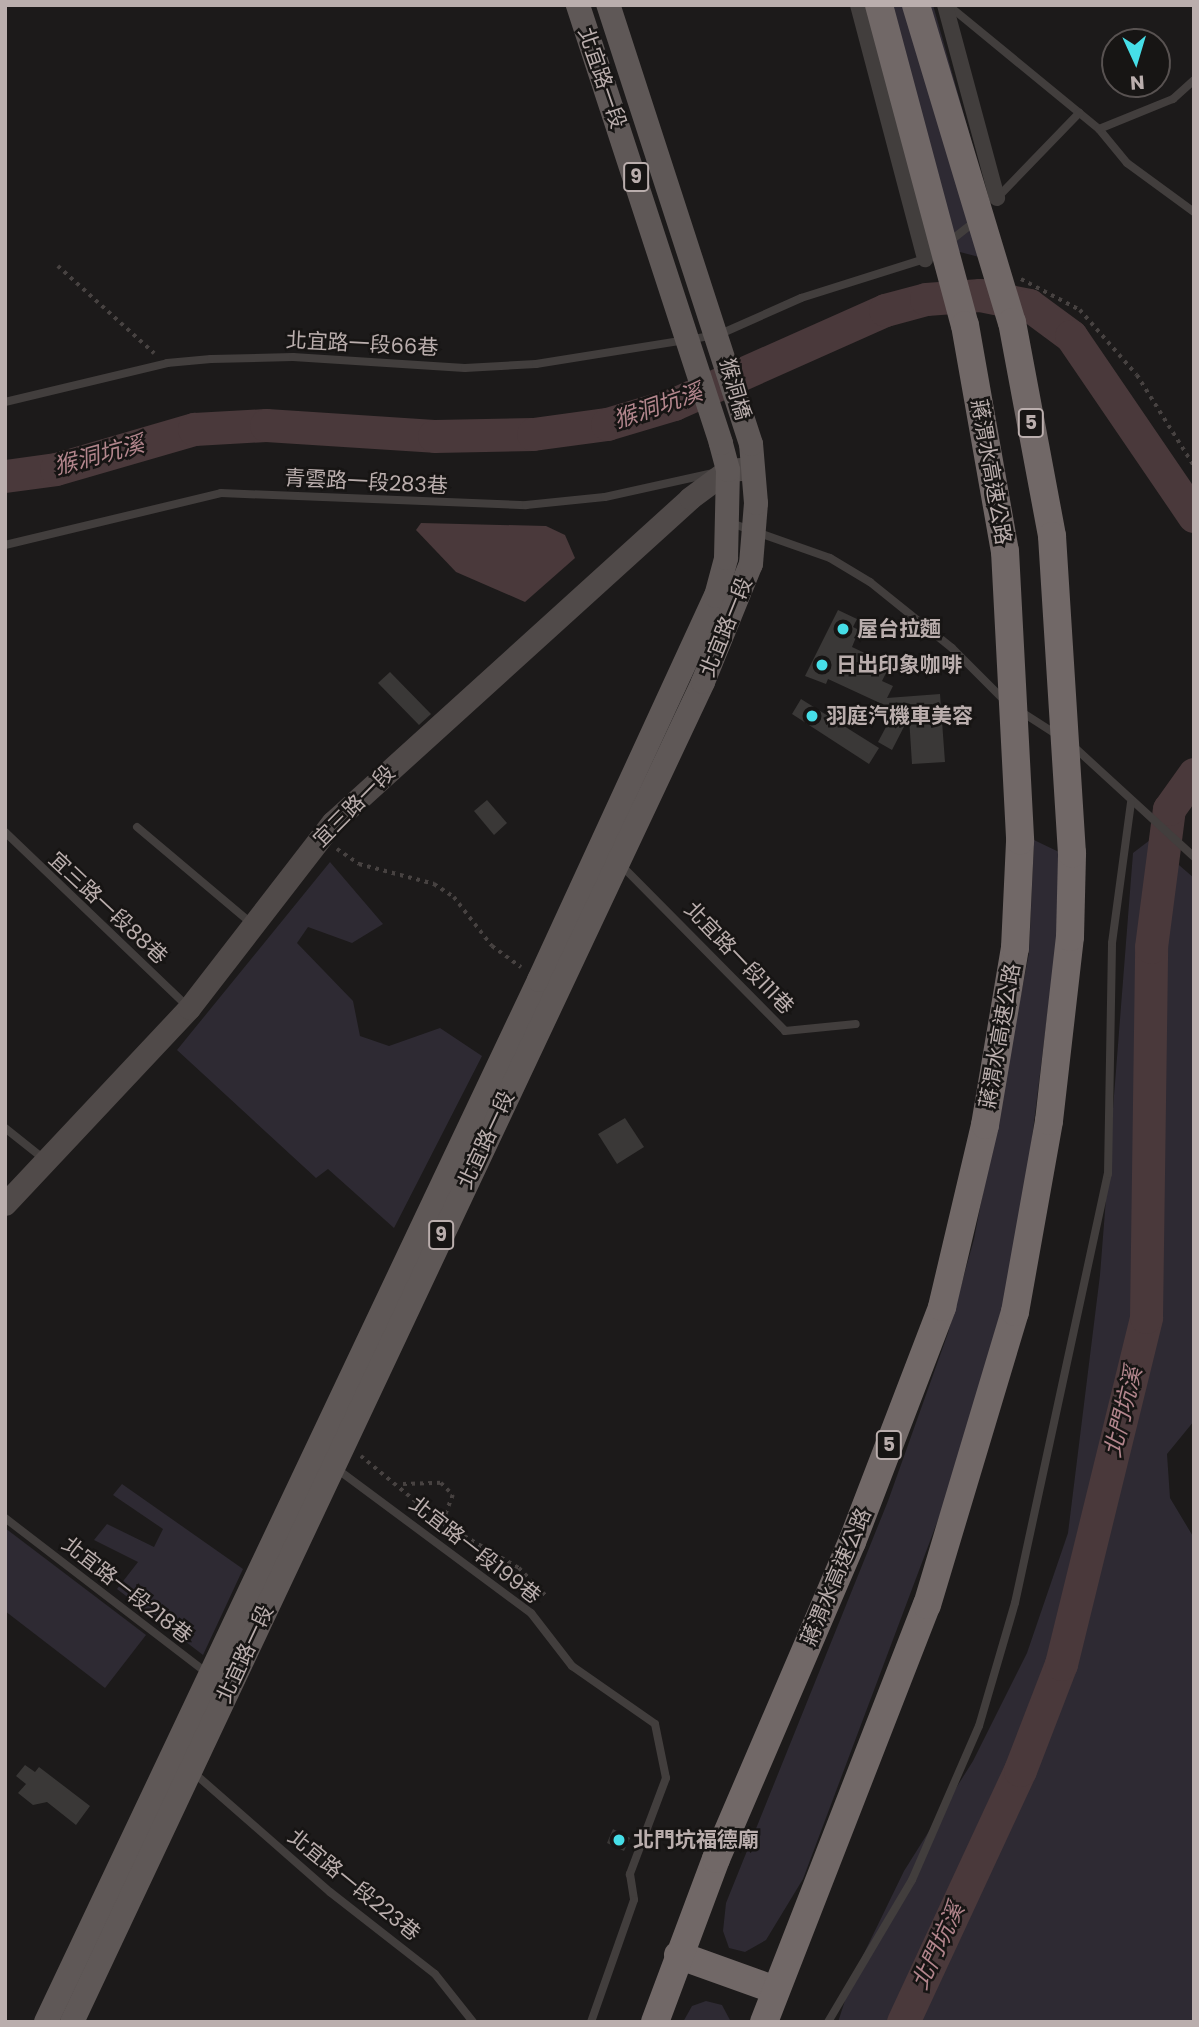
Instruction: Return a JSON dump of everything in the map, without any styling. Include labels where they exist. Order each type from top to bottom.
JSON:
[{"type":"highway","name":"蔣渭水高速公路","points":[[655,2022],[678,1955],[852,1542],[942,1307],[985,1125],[1015,948],[1018,745],[1005,551],[965,325],[879,5]]},
{"type":"highway","name":"5","points":[[764,2022],[927,1605],[1015,1312],[1049,1121],[1070,937],[1072,853],[1065,704],[1045,496],[1012,322],[916,5]]},
{"type":"highway","points":[[678,1955],[775,1990]]},
{"type":"main road","name":"北宜路一段","points":[[578,5],[692,342]]},
{"type":"main road","name":"北宜路一段","points":[[608,5],[720,339]]},
{"type":"main road","name":"猴洞橋","points":[[720,339],[748,436]]},
{"type":"main road","name":"猴洞橋","points":[[692,342],[722,443]]},
{"type":"main road","name":"北宜路一段","points":[[323,1460],[342,1443],[374,1388],[617,860],[708,670],[748,573],[755,531],[754,467],[748,436]]},
{"type":"main road","name":"北宜路一段","points":[[72,2022],[181,1766],[716,596],[730,523],[728,470],[722,443]]},
{"type":"main road","name":"北宜路一段","points":[[46,2022],[181,1766]]},
{"type":"street","points":[[858,5],[925,259]]},
{"type":"street","points":[[946,5],[997,198]]},
{"type":"street","name":"宜三路一段","points":[[5,1204],[190,1008],[251,923],[321,837],[690,498],[728,470],[754,467]]},
{"type":"lane","points":[[946,5],[1099,129],[1127,163],[1194,212]]},
{"type":"lane","points":[[1099,129],[1172,99],[1194,80]]},
{"type":"lane","points":[[720,339],[801,299],[925,259],[980,218],[1079,113]]},
{"type":"lane","name":"北宜路一段66巷","points":[[5,402],[167,363],[293,357],[504,368],[720,339]]},
{"type":"lane","name":"青雲路一段283巷","points":[[5,545],[221,493],[526,505],[605,497],[728,470]]},
{"type":"lane","points":[[730,523],[831,558],[870,582],[951,648],[1004,700],[1090,757],[1131,802],[1191,855]]},
{"type":"lane","points":[[828,2022],[912,1880],[979,1726],[1016,1603],[1108,1174],[1112,943],[1131,802]]},
{"type":"lane","points":[[137,827],[251,923]]},
{"type":"lane","name":"宜三路一段88巷","points":[[5,832],[190,1008]]},
{"type":"lane","name":"北宜路一段111巷","points":[[617,860],[785,1031],[856,1024]]},
{"type":"lane","points":[[5,1128],[47,1161]]},
{"type":"lane","name":"北宜路一段199巷","points":[[323,1460],[531,1613],[572,1666],[655,1724],[666,1778],[630,1874],[634,1900],[591,2022]]},
{"type":"lane","name":"北宜路一段218巷","points":[[5,1518],[219,1684]]},
{"type":"lane","name":"北宜路一段223巷","points":[[181,1766],[246,1812],[330,1892],[435,1974],[473,2022]]},
{"type":"path","points":[[58,266],[118,326],[167,363]]},
{"type":"path","points":[[1014,278],[1030,280],[1080,310],[1138,375],[1194,466]]},
{"type":"path","points":[[321,837],[359,864],[434,884],[454,897],[492,946],[539,980]]},
{"type":"path","points":[[342,1443],[401,1484],[442,1523],[519,1568],[547,1597]]},
{"type":"path","points":[[401,1484],[441,1483],[453,1495],[442,1523]]},
{"type":"shaded area","points":[[870,5],[933,5],[1006,264],[933,245]]},
{"type":"shaded area","points":[[421,523],[546,526],[565,535],[575,558],[525,602],[456,572],[416,530]]},
{"type":"shaded area","points":[[1034,840],[1059,852],[1057,937],[1024,1203],[997,1337],[953,1480],[803,1879],[766,1940],[745,1952],[729,1948],[723,1931],[726,1903],[888,1501],[948,1333],[974,1239],[1029,953]]},
{"type":"shaded area","points":[[1150,840],[1194,878],[1194,1421],[1167,1454],[1170,1498],[1194,1538],[1194,2022],[838,2022],[853,1976],[904,1871],[973,1761],[1027,1653],[1068,1533],[1100,1275],[1133,853]]},
{"type":"shaded area","points":[[330,862],[383,924],[352,943],[308,927],[297,943],[353,1001],[360,1036],[389,1046],[440,1028],[482,1056],[394,1228],[328,1169],[316,1178],[177,1050]]},
{"type":"shaded area","points":[[122,1484],[243,1569],[203,1655],[117,1589],[138,1562],[94,1540],[107,1524],[154,1547],[163,1529],[113,1495]]},
{"type":"shaded area","points":[[5,1528],[146,1635],[105,1688],[5,1611]]},
{"type":"shaded area","points":[[706,2001],[722,2005],[731,2022],[683,2022],[692,2006]]},
{"type":"building","points":[[838,610],[857,619],[853,627],[859,630],[852,647],[890,665],[882,681],[893,686],[887,698],[940,694],[945,762],[912,764],[909,717],[892,750],[878,742],[895,710],[828,679],[826,684],[805,676]]},
{"type":"building","points":[[390,672],[431,714],[419,725],[378,683]]},
{"type":"building","points":[[801,699],[879,748],[869,764],[792,714]]},
{"type":"building","points":[[487,800],[507,823],[494,835],[474,811]]},
{"type":"building","points":[[625,1118],[644,1147],[617,1164],[598,1134]]},
{"type":"building","points":[[25,1765],[35,1772],[39,1767],[90,1806],[76,1825],[47,1802],[33,1805],[18,1793],[26,1784],[16,1776]]},
{"type":"building","name":"北門坑福德廟","points":[[613,1829],[630,1838],[624,1851],[607,1843]]},
{"type":"waterway","name":"猴洞坑溪","points":[[5,476],[56,469],[194,429],[266,425],[434,436],[533,434],[607,424],[674,404],[885,310],[926,299],[980,295],[1029,305],[1071,336],[1194,516]]},
{"type":"waterway","name":"北門坑溪","points":[[903,2022],[1020,1770],[1061,1664],[1146,1317],[1151,947],[1169,809],[1194,774]]},
{"type":"place","name":"屋台拉麵","points":[[843,629]]},
{"type":"place","name":"日出印象咖啡","points":[[822,665]]},
{"type":"place","name":"羽庭汽機車美容","points":[[812,716]]},
{"type":"place","name":"北門坑福德廟","points":[[619,1840]]}]
